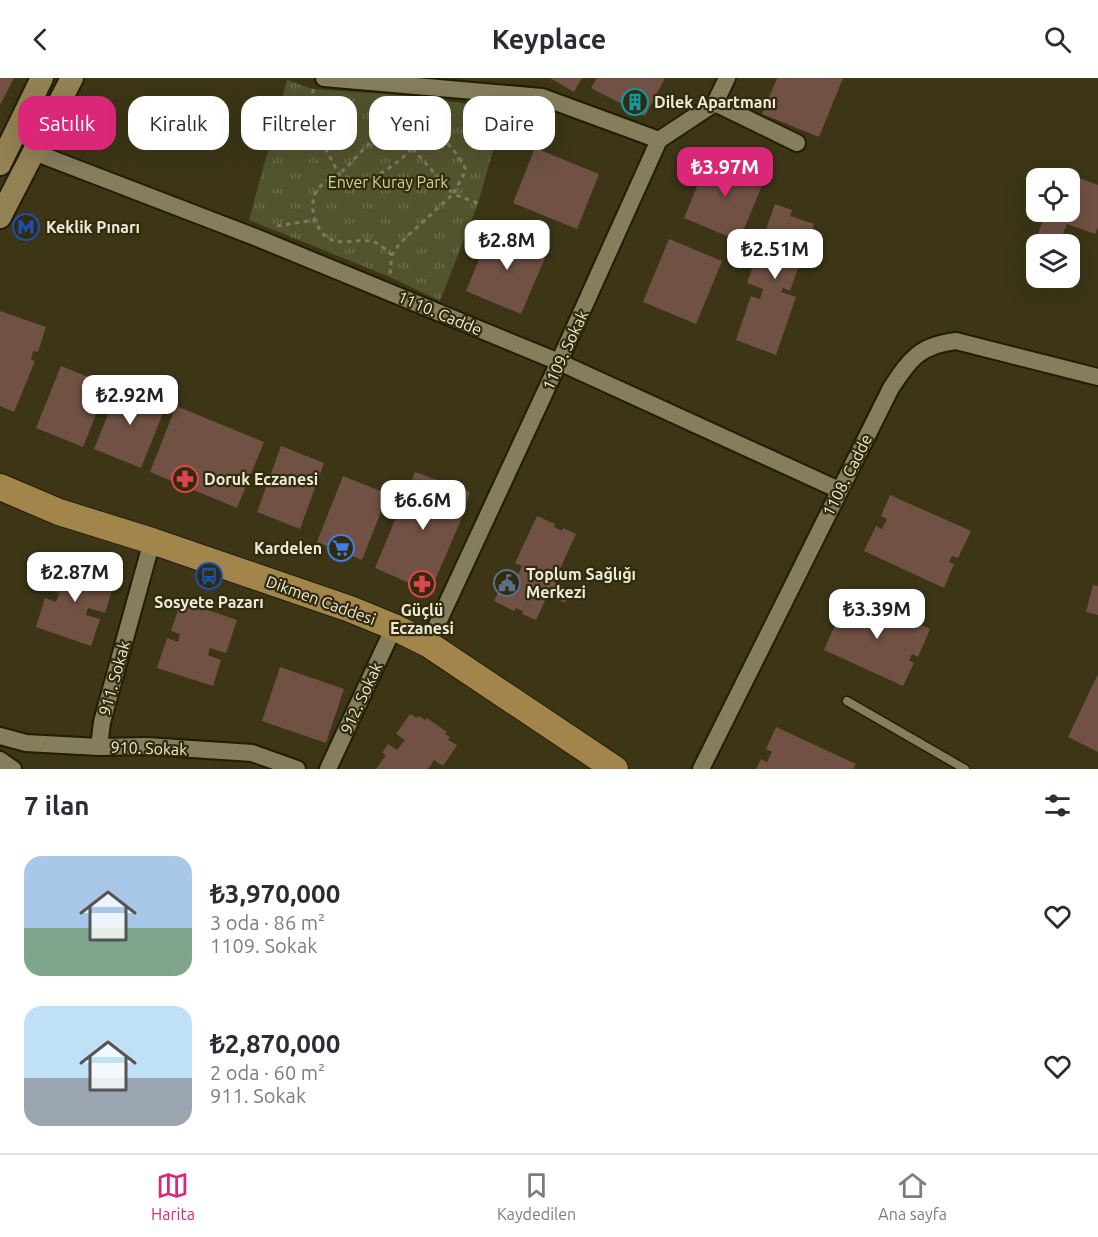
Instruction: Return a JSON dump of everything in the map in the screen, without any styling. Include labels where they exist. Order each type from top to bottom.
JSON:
[{"type":"main road","points":[[0,165],[42,78]]},
{"type":"main road","points":[[0,217],[72,78]]},
{"type":"main road","points":[[12,142],[34,152]]},
{"type":"main road","name":"Dikmen Caddesi","points":[[0,487],[59,512],[152,541],[350,609],[394,627],[428,644],[615,769]]},
{"type":"street","points":[[318,83],[402,85],[425,82],[542,97],[659,140],[715,103],[727,78]]},
{"type":"street","points":[[715,103],[797,143]]},
{"type":"street","name":"1109. Sokak","points":[[428,644],[659,140]]},
{"type":"street","name":"1110. Cadde","points":[[34,152],[255,237],[559,362],[839,490]]},
{"type":"street","name":"1108. Cadde","points":[[701,769],[891,388],[904,368],[920,352],[938,343],[956,341],[1098,377]]},
{"type":"street","name":"911. Sokak","points":[[99,747],[102,722],[152,541]]},
{"type":"street","name":"912. Sokak","points":[[328,769],[394,627]]},
{"type":"street","name":"910. Sokak","points":[[0,736],[26,743],[99,747],[147,746],[252,753],[297,769]]},
{"type":"street","points":[[0,760],[12,769]]},
{"type":"lane","points":[[847,701],[965,769]]},
{"type":"path","points":[[318,83],[311,122],[339,174],[355,180],[366,178],[395,165],[410,150]]},
{"type":"path","points":[[400,96],[402,85]]},
{"type":"path","points":[[369,145],[339,174],[323,183],[314,198],[314,220],[328,238],[344,242],[374,242],[392,255]]},
{"type":"path","points":[[388,292],[392,255],[400,243],[453,194],[466,170],[451,145]]},
{"type":"path","points":[[414,150],[453,194],[478,203]]},
{"type":"path","points":[[270,227],[314,220]]},
{"type":"green space","name":"Enver Kuray Park","points":[[287,80],[313,89],[408,96],[369,96],[369,150],[451,150],[451,102],[463,103],[463,150],[493,150],[478,203],[440,301],[390,277],[249,220],[268,150],[357,150],[357,96],[283,96]]},
{"type":"building","points":[[0,78],[14,78],[0,105]]},
{"type":"building","points":[[550,78],[582,78],[574,92]]},
{"type":"building","name":"Dilek Apartmanı","points":[[597,78],[665,78],[645,116],[591,88]]},
{"type":"building","points":[[777,78],[843,78],[819,137],[762,114]]},
{"type":"building","points":[[534,150],[540,150],[599,174],[577,229],[513,203]]},
{"type":"building","points":[[710,155],[765,178],[739,241],[684,218]]},
{"type":"building","points":[[1080,178],[1098,185],[1098,227],[1095,234],[1067,224],[1063,234],[1038,234],[1042,222],[1080,222]]},
{"type":"building","points":[[775,204],[792,210],[790,216],[814,224],[790,291],[783,288],[781,292],[796,297],[776,355],[736,340],[751,296],[760,299],[763,289],[747,283]]},
{"type":"building","points":[[492,228],[548,251],[521,314],[466,291]]},
{"type":"building","points":[[669,239],[722,261],[696,324],[643,302]]},
{"type":"building","points":[[0,311],[46,327],[38,352],[33,351],[31,360],[35,361],[14,412],[0,406]]},
{"type":"building","points":[[61,366],[108,385],[83,447],[36,428]]},
{"type":"building","points":[[120,384],[167,403],[141,468],[94,449]]},
{"type":"building","points":[[176,406],[264,442],[237,508],[150,472]]},
{"type":"building","points":[[281,446],[324,463],[300,529],[257,512]]},
{"type":"building","points":[[415,472],[470,492],[461,520],[430,592],[375,568]]},
{"type":"building","points":[[343,476],[388,494],[362,560],[317,542]]},
{"type":"building","points":[[890,495],[971,531],[958,558],[952,556],[949,562],[954,564],[944,588],[864,551],[876,526],[882,529],[887,519],[881,516]]},
{"type":"building","points":[[537,516],[555,524],[554,527],[562,531],[563,528],[576,534],[554,582],[571,591],[565,603],[548,594],[536,620],[522,614],[523,611],[516,608],[514,611],[494,601],[507,575],[516,579],[522,566],[515,563]]},
{"type":"building","points":[[59,561],[115,580],[105,613],[88,608],[86,615],[100,619],[91,646],[36,627],[45,598],[56,602],[59,593],[49,590]]},
{"type":"building","points":[[1093,585],[1098,586],[1098,615],[1086,612]]},
{"type":"building","points":[[850,593],[930,629],[918,657],[912,654],[909,660],[914,663],[903,686],[824,650],[835,625],[842,627],[846,618],[840,615]]},
{"type":"building","points":[[181,601],[237,620],[226,653],[210,648],[208,655],[221,660],[213,686],[157,668],[167,638],[178,642],[180,634],[171,631]]},
{"type":"building","points":[[280,667],[344,689],[326,743],[262,721]]},
{"type":"building","points":[[1098,674],[1098,752],[1068,737]]},
{"type":"building","points":[[410,714],[425,720],[427,718],[447,732],[445,734],[450,737],[448,740],[457,745],[443,766],[434,760],[428,769],[376,769],[386,755],[382,753],[388,744],[397,750],[405,740],[396,734]]},
{"type":"building","points":[[776,727],[856,764],[853,769],[756,769],[761,759],[767,762],[772,752],[766,749]]},
{"type":"place","name":"Dilek Apartmanı","points":[[635,102]]},
{"type":"place","name":"Keklik Pınarı","points":[[26,227]]},
{"type":"place","name":"Doruk Eczanesi","points":[[185,479]]},
{"type":"place","name":"Kardelen","points":[[341,548]]},
{"type":"place","name":"Sosyete Pazarı","points":[[209,576]]},
{"type":"place","name":"Toplum Sağlığı Merkezi","points":[[507,583]]},
{"type":"place","name":"Güçlü Eczanesi","points":[[422,584]]}]
